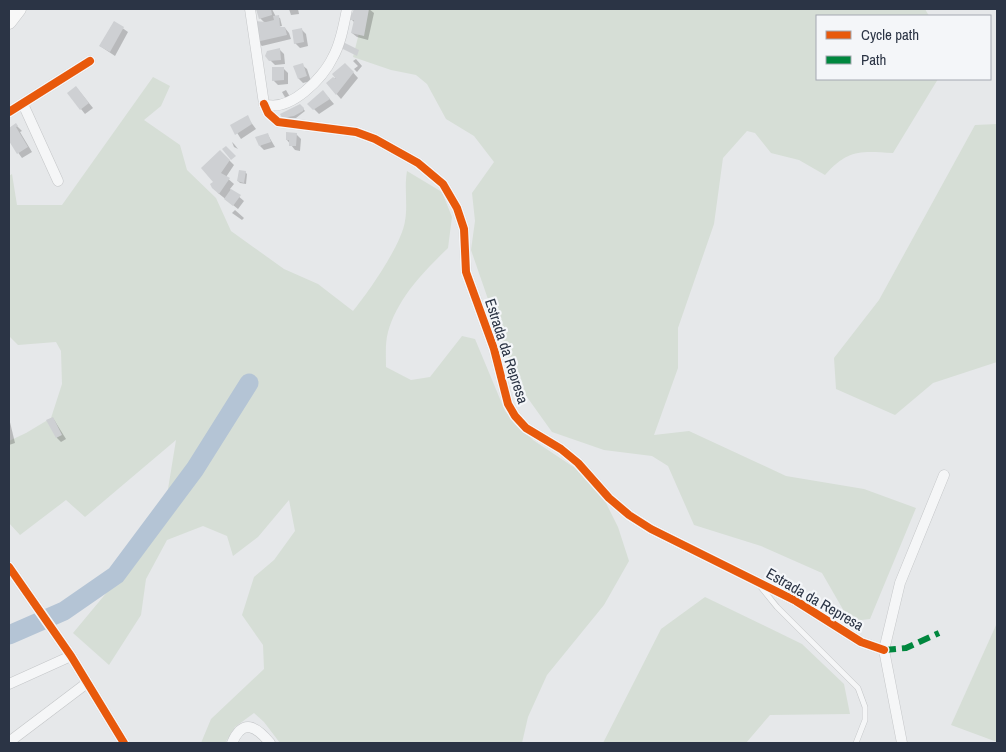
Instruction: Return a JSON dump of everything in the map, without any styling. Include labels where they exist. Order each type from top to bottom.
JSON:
[{"type":"street","points":[[9,22],[19,9]]},
{"type":"street","points":[[250,9],[264,104],[270,106],[290,101],[323,74],[334,56],[348,9]]},
{"type":"street","points":[[9,112],[90,60]]},
{"type":"street","points":[[23,104],[58,182]]},
{"type":"street","name":"Estrada da Represa","points":[[264,104],[268,114],[278,122],[356,132],[375,139],[436,176],[457,208],[464,229],[466,272],[494,349],[508,404],[515,416],[526,428],[560,449],[578,463],[609,498],[629,515],[688,548],[796,601],[861,642],[884,650]]},
{"type":"street","points":[[902,743],[884,650],[900,583],[944,476]]},
{"type":"street","points":[[9,567],[69,653],[124,743]]},
{"type":"street","points":[[9,684],[69,653]]},
{"type":"street","points":[[9,742],[87,683]]},
{"type":"street","points":[[232,743],[241,730],[247,726],[253,727],[270,743]]},
{"type":"lane","points":[[755,580],[777,607],[858,688],[865,707],[865,720],[856,743]]},
{"type":"shaded area","points":[[365,9],[925,9],[928,15],[816,15],[816,80],[937,80],[893,153],[863,152],[848,156],[825,175],[799,160],[771,153],[755,133],[747,131],[723,158],[714,224],[678,328],[678,368],[654,435],[689,431],[786,476],[864,489],[916,508],[870,619],[853,621],[845,613],[822,573],[761,546],[694,525],[668,466],[652,456],[604,450],[552,432],[517,383],[471,250],[475,221],[472,193],[494,162],[474,136],[446,119],[427,84],[416,75],[391,70],[353,57]]},
{"type":"shaded area","points":[[153,77],[170,86],[161,106],[144,120],[180,145],[187,170],[216,198],[231,231],[284,269],[318,284],[353,311],[384,268],[403,231],[406,215],[407,171],[442,192],[452,217],[448,248],[412,286],[398,308],[387,336],[386,367],[411,380],[430,377],[462,336],[475,339],[505,411],[533,440],[590,478],[603,497],[618,527],[629,561],[604,605],[547,675],[528,717],[522,743],[280,743],[264,722],[254,713],[235,727],[225,743],[201,743],[211,719],[264,669],[263,645],[242,615],[254,577],[274,560],[295,531],[289,500],[258,537],[233,556],[227,536],[203,526],[167,540],[146,579],[141,615],[109,665],[73,633],[162,526],[176,440],[85,517],[66,500],[20,535],[9,523],[9,441],[51,418],[62,384],[61,351],[56,342],[18,345],[9,336],[9,176],[12,174],[17,205],[62,205]]},
{"type":"shaded area","points":[[997,124],[997,362],[933,383],[895,415],[836,389],[834,358],[879,300],[975,125]]},
{"type":"shaded area","points":[[705,597],[802,644],[844,684],[850,714],[770,715],[746,743],[603,743],[661,629]]},
{"type":"shaded area","points":[[997,623],[997,742],[951,725]]},
{"type":"building","points":[[256,9],[271,9],[272,15],[259,19]]},
{"type":"building","points":[[354,9],[369,9],[364,36],[351,33],[354,20],[349,20]]},
{"type":"building","points":[[279,15],[280,27],[285,27],[287,35],[256,42],[255,21],[266,22],[274,20],[273,16]]},
{"type":"building","points":[[114,21],[124,27],[110,52],[99,46]]},
{"type":"building","points":[[302,28],[304,42],[294,44],[292,30]]},
{"type":"building","points":[[343,42],[359,50],[357,56],[341,48]]},
{"type":"building","points":[[280,48],[281,60],[269,61],[265,56],[267,51]]},
{"type":"building","points":[[303,63],[307,76],[298,79],[293,66]]},
{"type":"building","points":[[345,63],[354,72],[336,95],[326,83],[333,77],[336,79],[332,74]]},
{"type":"building","points":[[272,67],[284,67],[284,80],[272,81]]},
{"type":"building","points":[[76,86],[89,103],[80,110],[67,93]]},
{"type":"building","points":[[323,90],[330,99],[313,110],[307,104]]},
{"type":"building","points":[[300,104],[304,108],[303,111],[294,116],[282,118],[280,114]]},
{"type":"building","points":[[248,115],[252,124],[235,135],[230,125]]},
{"type":"building","points":[[16,123],[18,126],[16,127],[28,147],[17,154],[9,141],[9,128]]},
{"type":"building","points":[[286,132],[297,133],[296,146],[289,146],[289,140],[286,140]]},
{"type":"building","points":[[268,133],[271,142],[259,146],[255,137]]},
{"type":"building","points":[[226,146],[236,156],[231,160],[222,149]]},
{"type":"building","points":[[220,150],[230,160],[221,173],[230,178],[219,194],[212,188],[210,184],[213,182],[201,168]]},
{"type":"building","points":[[239,170],[246,171],[244,183],[237,181]]},
{"type":"building","points":[[231,189],[241,195],[233,206],[224,199]]},
{"type":"building","points":[[53,417],[62,435],[56,438],[46,420]]},
{"type":"waterway","points":[[9,635],[64,611],[116,575],[195,469],[249,383]]},
{"type":"marked path","points":[[884,650],[906,648],[939,633]]},
{"type":"cycle path","points":[[9,112],[90,61]]},
{"type":"cycle path","points":[[264,104],[268,113],[278,122],[356,132],[375,139],[418,163],[443,184],[457,208],[464,229],[466,272],[494,349],[508,404],[515,416],[526,428],[561,449],[578,463],[609,498],[629,515],[651,529],[796,601],[861,642],[884,650]]},
{"type":"cycle path","points":[[9,567],[71,656],[124,743]]}]
